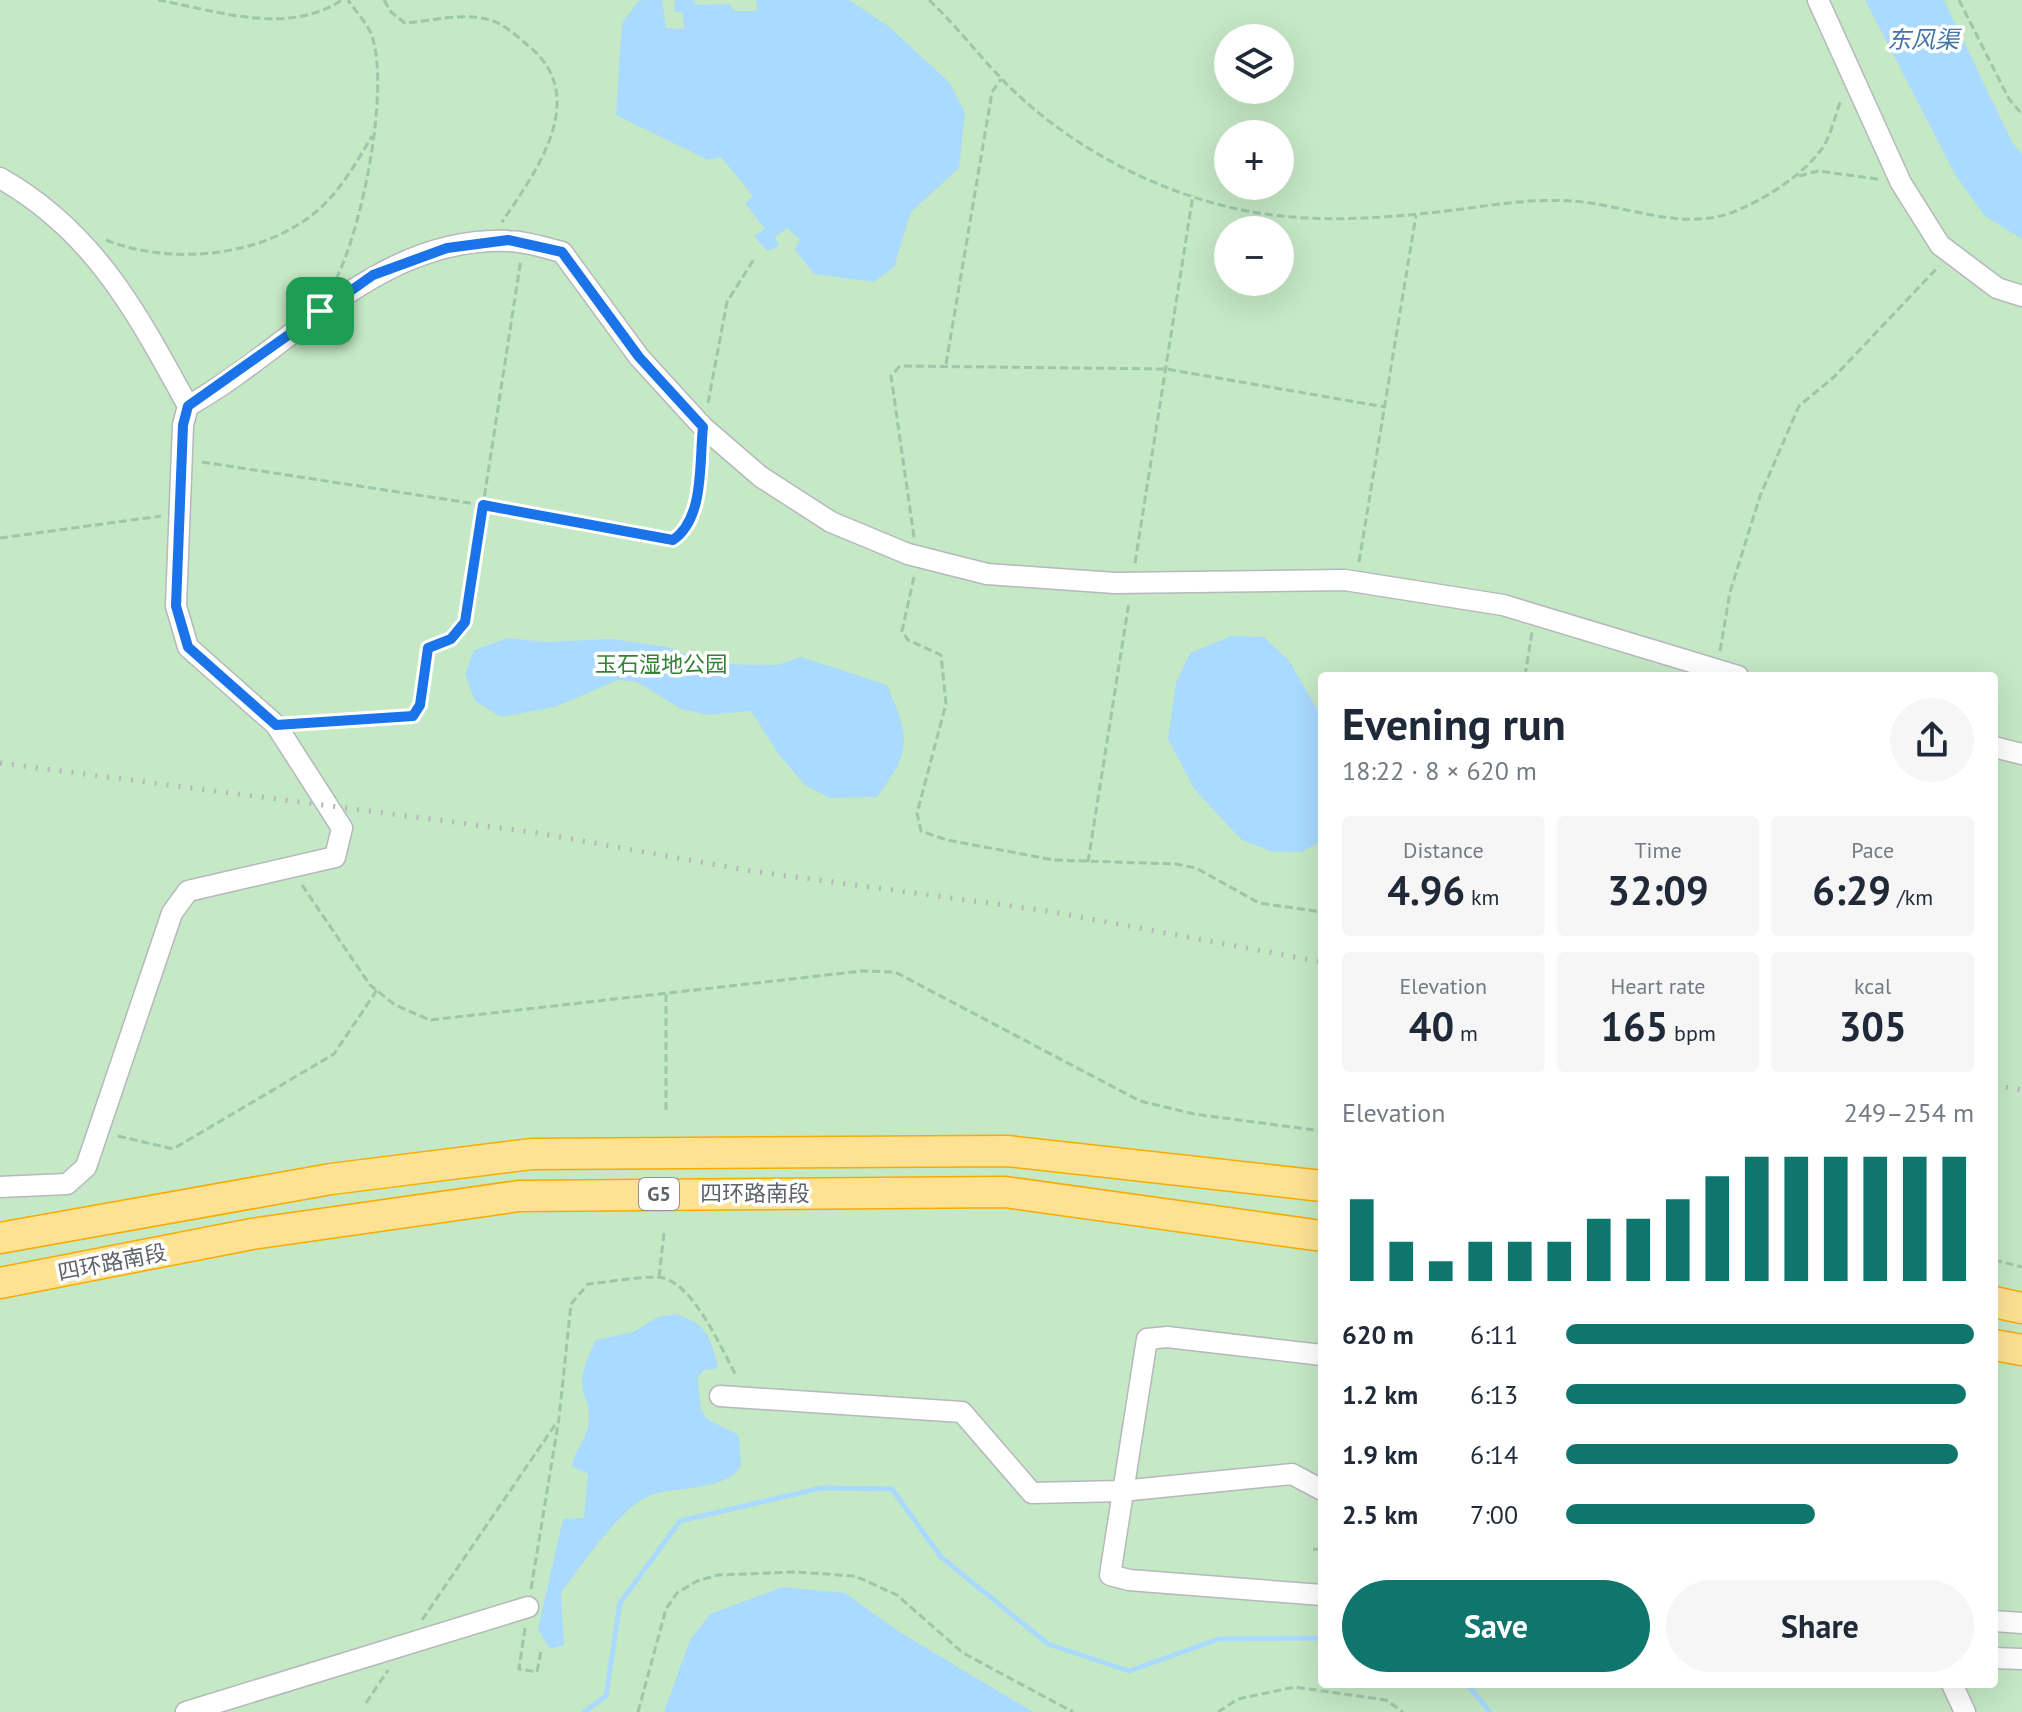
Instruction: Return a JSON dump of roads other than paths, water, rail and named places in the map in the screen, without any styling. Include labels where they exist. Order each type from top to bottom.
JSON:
[{"type":"highway","name":"四环路南段","points":[[0,1238],[331,1179],[532,1154],[1007,1151],[1318,1186]]},
{"type":"highway","name":"四环路南段","points":[[0,1283],[252,1234],[519,1196],[1005,1192],[1318,1235]]},
{"type":"highway","points":[[1998,1303],[2022,1308]]},
{"type":"highway","points":[[1998,1346],[2022,1350]]},
{"type":"lane","points":[[1818,0],[1901,183],[1940,245],[1997,288],[2022,296]]},
{"type":"lane","points":[[0,178],[68,225],[115,281],[140,318],[188,406],[182,459],[176,606],[188,647],[276,725],[342,828],[335,857],[188,891],[172,913],[86,1167],[67,1184],[0,1187]]},
{"type":"lane","points":[[188,406],[373,275],[447,248],[508,240],[562,252],[639,357],[703,427],[761,477],[831,522],[917,557],[987,574],[1132,583],[1356,582],[1503,605],[1724,672]]},
{"type":"lane","points":[[1998,748],[2022,754]]},
{"type":"lane","points":[[1318,1355],[1167,1337],[1147,1339],[1110,1575],[1129,1580],[1318,1595]]},
{"type":"lane","points":[[720,1396],[962,1412],[1032,1493],[1121,1491],[1292,1474],[1318,1488]]},
{"type":"lane","points":[[186,1712],[528,1607]]},
{"type":"lane","points":[[1998,1621],[2022,1623]]},
{"type":"lane","points":[[1998,1658],[2022,1659]]},
{"type":"lane","points":[[1954,1688],[1965,1712]]},
{"type":"water","points":[[662,0],[666,28],[684,29],[683,13],[674,11],[675,0],[694,0],[697,5],[730,4],[734,11],[757,11],[756,0],[849,0],[887,25],[949,82],[965,113],[959,168],[911,212],[894,267],[874,282],[814,274],[795,250],[800,240],[787,228],[775,237],[779,246],[767,251],[754,236],[765,229],[745,203],[753,196],[721,157],[708,160],[616,115],[622,24],[638,1]]},
{"type":"water","name":"东风渠","points":[[1865,0],[1944,0],[2012,142],[2022,154],[2022,239],[1985,216],[1956,176]]},
{"type":"water","points":[[1231,636],[1264,637],[1290,662],[1318,711],[1318,843],[1301,852],[1273,852],[1242,840],[1195,790],[1168,739],[1176,683],[1190,653]]},
{"type":"water","points":[[508,638],[546,642],[611,639],[667,647],[711,664],[777,665],[801,657],[887,685],[903,732],[902,755],[877,797],[829,798],[805,785],[779,755],[751,711],[708,715],[681,709],[637,682],[618,680],[555,707],[501,717],[475,701],[465,674],[474,650]]},
{"type":"water","points":[[675,1314],[694,1322],[709,1338],[718,1365],[715,1369],[704,1370],[697,1378],[702,1411],[709,1419],[739,1437],[741,1465],[735,1473],[714,1484],[649,1496],[626,1512],[602,1538],[561,1593],[564,1645],[550,1649],[538,1629],[563,1519],[584,1518],[588,1474],[572,1466],[588,1426],[589,1413],[582,1382],[587,1361],[596,1340],[633,1332],[658,1317]]},
{"type":"water","points":[[783,1587],[845,1593],[898,1631],[1033,1712],[664,1712],[690,1640],[710,1614]]},
{"type":"waterway","points":[[584,1712],[606,1696],[620,1603],[680,1521],[821,1488],[892,1489],[941,1557],[1048,1644],[1129,1671],[1219,1639],[1318,1638]]},
{"type":"waterway","points":[[1470,1688],[1490,1712]]},
{"type":"railway","points":[[0,763],[538,833],[751,871],[1048,911],[1318,961]]},
{"type":"railway","points":[[1998,1086],[2022,1090]]},
{"type":"park label","name":"玉石湿地公园","points":[[661,664]]}]
